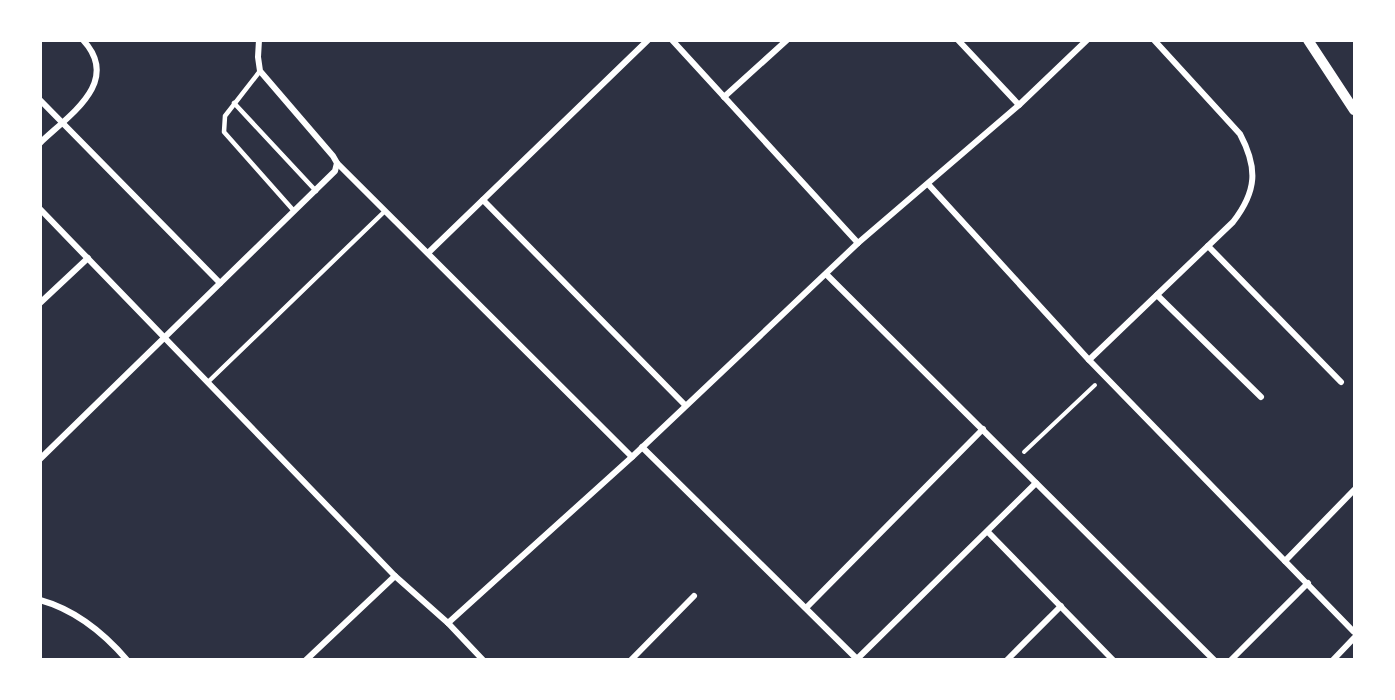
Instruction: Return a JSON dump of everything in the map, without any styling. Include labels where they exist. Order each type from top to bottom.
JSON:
[{"type":"street","points":[[40,143],[95,86],[97,61],[83,40]]},
{"type":"street","points":[[259,40],[260,71],[337,163],[632,458]]},
{"type":"street","points":[[428,253],[648,40]]},
{"type":"street","points":[[672,40],[858,243]]},
{"type":"street","points":[[724,97],[787,40]]},
{"type":"street","points":[[958,40],[1019,105]]},
{"type":"street","points":[[448,623],[632,458],[685,405],[858,243],[1019,105],[1087,40]]},
{"type":"street","points":[[1089,360],[1208,246],[1244,207],[1251,189],[1253,170],[1249,151],[1240,134],[1154,40]]},
{"type":"street","points":[[1308,40],[1354,110]]},
{"type":"street","points":[[40,100],[220,283]]},
{"type":"street","points":[[40,459],[316,191],[335,171],[337,163]]},
{"type":"street","points":[[928,184],[1104,376],[1354,632]]},
{"type":"street","points":[[483,200],[685,405]]},
{"type":"street","points":[[40,209],[395,576],[448,623],[483,660]]},
{"type":"street","points":[[1208,246],[1341,382]]},
{"type":"street","points":[[40,303],[88,258]]},
{"type":"street","points":[[826,274],[1214,660]]},
{"type":"street","points":[[1157,295],[1261,397]]},
{"type":"street","points":[[807,608],[983,429]]},
{"type":"street","points":[[642,447],[857,659],[1036,483]]},
{"type":"street","points":[[1285,561],[1354,490]]},
{"type":"street","points":[[988,532],[1112,659]]},
{"type":"street","points":[[306,660],[395,576]]},
{"type":"street","points":[[1231,660],[1308,583]]},
{"type":"street","points":[[631,660],[694,596]]},
{"type":"street","points":[[40,600],[82,618],[106,636],[127,660]]},
{"type":"street","points":[[1007,660],[1061,606]]},
{"type":"street","points":[[1332,660],[1354,638]]},
{"type":"lane","points":[[260,71],[225,116],[224,132],[294,211]]},
{"type":"lane","points":[[234,103],[316,191]]},
{"type":"lane","points":[[208,382],[385,211]]},
{"type":"path","points":[[1015,461],[1104,376]]}]
